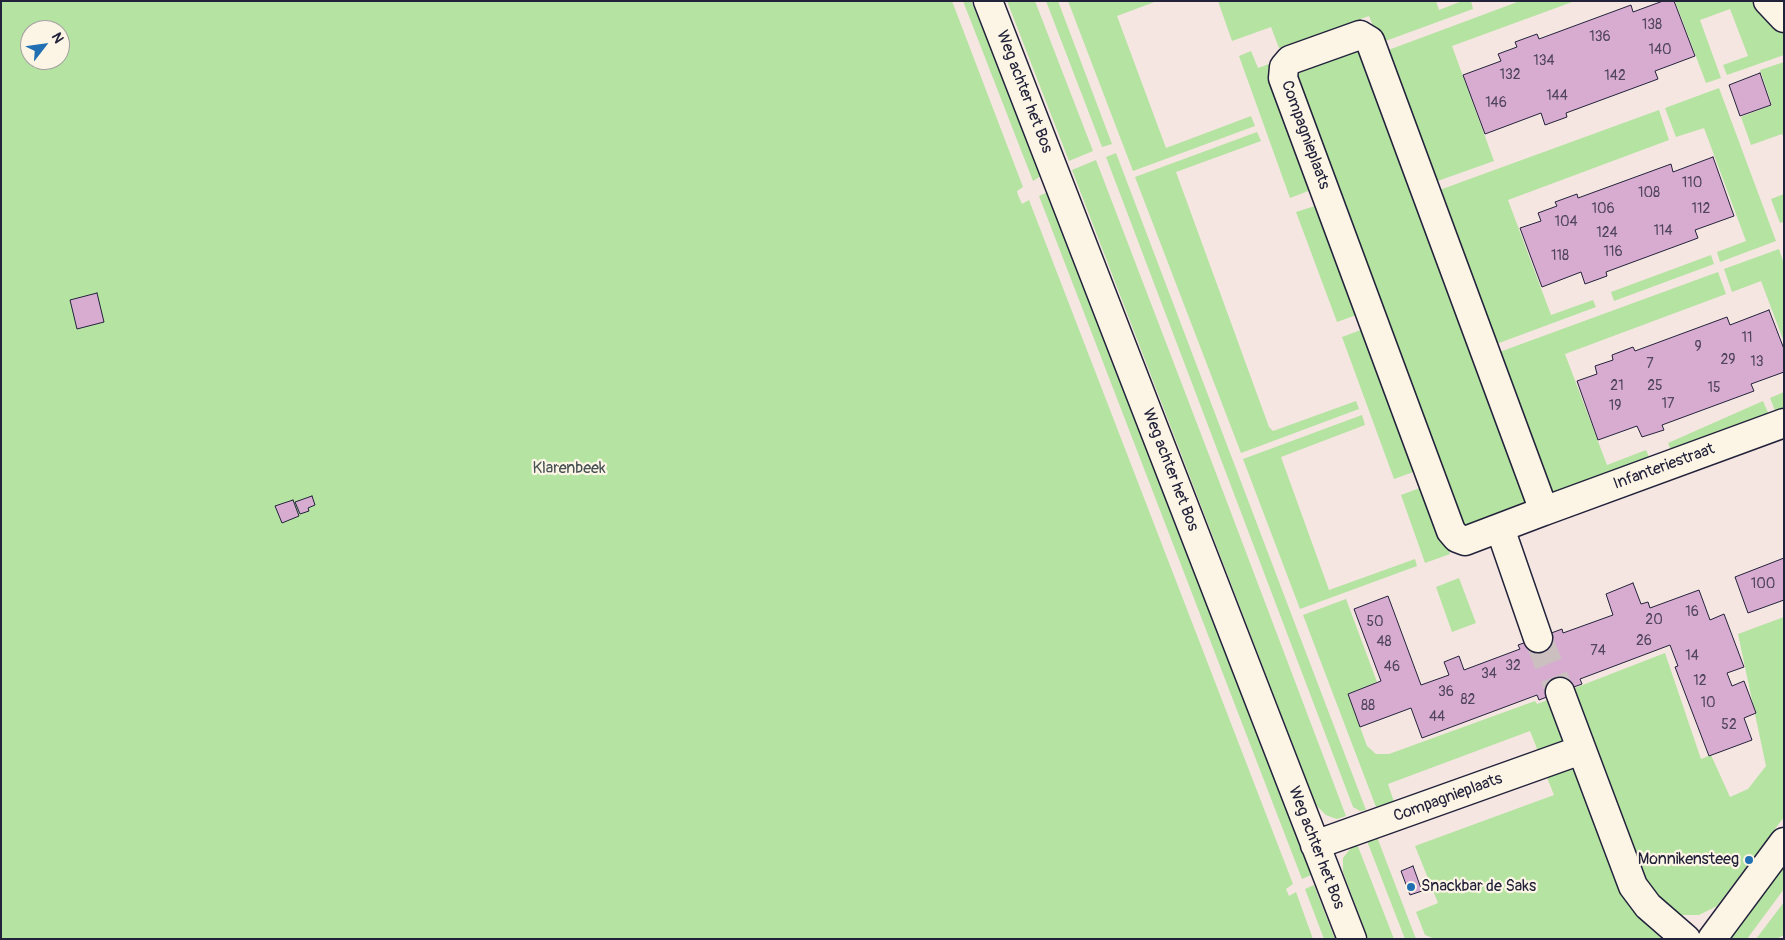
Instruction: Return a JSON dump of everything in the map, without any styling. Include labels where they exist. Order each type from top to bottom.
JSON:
[{"type":"street","name":"Weg achter het Bos","points":[[988,1],[1352,939]]},
{"type":"street","points":[[1768,1],[1784,18]]},
{"type":"street","name":"Compagnieplaats","points":[[1360,35],[1370,41],[1544,511],[1465,541],[1456,538],[1451,531],[1283,78],[1284,67],[1290,60],[1360,35]]},
{"type":"street","name":"Infanteriestraat","points":[[1544,511],[1784,423]]},
{"type":"street","points":[[1500,528],[1538,638]]},
{"type":"street","points":[[1560,692],[1633,886],[1653,910],[1686,939]]},
{"type":"street","name":"Compagnieplaats","points":[[1315,845],[1581,750]]},
{"type":"street","points":[[1712,939],[1784,842]]},
{"type":"green space","name":"Klarenbeek","points":[[1,1],[952,1],[1023,187],[1017,191],[1018,195],[1022,204],[1029,200],[1293,884],[1286,889],[1289,896],[1296,892],[1313,939],[1,939]]},
{"type":"green space","points":[[963,1],[971,1],[993,52],[1041,176],[1033,181]]},
{"type":"green space","points":[[1007,1],[1035,1],[1093,151],[1069,161]]},
{"type":"green space","points":[[1046,1],[1058,1],[1112,144],[1102,147]]},
{"type":"green space","points":[[1068,1],[1157,1],[1117,16],[1166,148],[1251,116],[1255,126],[1133,171]]},
{"type":"green space","points":[[1218,1],[1436,1],[1439,10],[1462,1],[1471,1],[1473,9],[1380,43],[1369,16],[1279,48],[1271,27],[1232,41]]},
{"type":"green space","points":[[1520,1],[1575,1],[1452,46],[1494,161],[1432,183],[1383,52]]},
{"type":"green space","points":[[1675,1],[1751,1],[1784,35],[1784,55],[1727,75],[1723,65],[1748,56],[1730,9],[1700,20],[1721,78],[1706,83]]},
{"type":"green space","points":[[1363,48],[1530,501],[1458,528],[1292,76]]},
{"type":"green space","points":[[1251,51],[1258,68],[1269,64],[1316,188],[1290,198],[1239,56]]},
{"type":"green space","points":[[1784,62],[1784,138],[1782,134],[1751,145],[1741,117],[1772,105],[1760,70]]},
{"type":"green space","points":[[1719,88],[1776,241],[1720,262],[1717,252],[1746,241],[1704,128],[1676,137],[1665,108]]},
{"type":"green space","points":[[1659,110],[1669,140],[1508,200],[1551,315],[1593,300],[1596,307],[1491,346],[1434,192]]},
{"type":"green space","points":[[1257,132],[1261,141],[1176,172],[1269,427],[1273,431],[1356,401],[1359,409],[1241,453],[1135,177]]},
{"type":"green space","points":[[1116,153],[1366,810],[1360,811],[1353,807],[1106,157]]},
{"type":"green space","points":[[1096,160],[1346,816],[1337,819],[1331,817],[1326,815],[1316,805],[1072,170]]},
{"type":"green space","points":[[1048,192],[1311,875],[1302,879],[1039,196]]},
{"type":"green space","points":[[1784,194],[1784,222],[1780,223],[1771,199]]},
{"type":"green space","points":[[1321,204],[1362,313],[1337,322],[1296,212]]},
{"type":"green space","points":[[1779,249],[1784,264],[1784,342],[1761,281],[1732,292],[1724,269]]},
{"type":"green space","points":[[1711,255],[1714,264],[1614,301],[1611,292]]},
{"type":"green space","points":[[1718,272],[1726,294],[1565,354],[1607,465],[1646,450],[1650,459],[1554,494],[1548,493],[1494,354]]},
{"type":"green space","points":[[1366,328],[1419,470],[1394,479],[1342,337]]},
{"type":"green space","points":[[1784,392],[1784,410],[1776,413],[1770,398]]},
{"type":"green space","points":[[1763,401],[1769,415],[1671,451],[1668,443]]},
{"type":"green space","points":[[1362,415],[1365,425],[1281,457],[1329,590],[1415,559],[1417,566],[1300,609],[1243,459]]},
{"type":"green space","points":[[1425,486],[1450,554],[1425,563],[1401,495]]},
{"type":"green space","points":[[1459,578],[1476,623],[1452,632],[1436,587]]},
{"type":"green space","points":[[1346,599],[1377,682],[1348,694],[1367,746],[1376,754],[1389,754],[1535,701],[1537,704],[1553,698],[1565,735],[1563,740],[1538,751],[1530,731],[1388,784],[1394,802],[1376,807],[1303,615]]},
{"type":"green space","points":[[1784,617],[1784,817],[1717,906],[1699,915],[1682,915],[1673,912],[1638,875],[1567,691],[1665,653],[1701,759],[1711,755],[1730,797],[1748,789],[1766,766],[1738,634]]},
{"type":"green space","points":[[1570,768],[1579,774],[1664,939],[1435,939],[1425,935],[1416,912],[1438,903],[1415,846],[1554,795],[1546,775]]},
{"type":"green space","points":[[1377,837],[1416,939],[1405,939],[1367,841]]},
{"type":"green space","points":[[1357,844],[1394,939],[1368,939],[1343,872],[1343,858]]},
{"type":"green space","points":[[1784,865],[1784,889],[1747,939],[1731,939],[1733,933]]},
{"type":"green space","points":[[1314,885],[1335,939],[1324,939],[1305,889]]},
{"type":"green space","points":[[1784,902],[1784,935],[1776,939],[1756,939]]},
{"type":"building","points":[[1663,1],[1674,1],[1695,56],[1655,71],[1658,79],[1566,113],[1567,117],[1545,125],[1541,113],[1485,134],[1463,75],[1501,61],[1498,54],[1517,47],[1515,42],[1537,34],[1539,39],[1631,5],[1633,12]]},
{"type":"building","points":[[1760,73],[1771,105],[1740,116],[1729,85]]},
{"type":"building","points":[[1713,157],[1734,216],[1695,230],[1698,238],[1606,272],[1607,276],[1585,284],[1581,272],[1542,287],[1520,228],[1541,221],[1538,213],[1557,206],[1555,202],[1577,194],[1578,198],[1671,164],[1673,172]]},
{"type":"building","points":[[97,293],[104,322],[77,329],[70,300]]},
{"type":"building","points":[[1769,310],[1784,349],[1784,372],[1751,384],[1754,391],[1662,425],[1664,430],[1642,437],[1637,426],[1598,440],[1577,381],[1597,374],[1595,366],[1613,360],[1612,355],[1633,347],[1635,351],[1727,317],[1730,325]]},
{"type":"building","points":[[312,496],[315,505],[308,508],[309,511],[300,514],[295,502]]},
{"type":"building","points":[[293,500],[299,516],[282,523],[275,506]]},
{"type":"building","points":[[1784,558],[1784,600],[1748,613],[1735,577]]},
{"type":"building","points":[[1633,583],[1641,604],[1648,602],[1650,608],[1699,590],[1710,620],[1724,614],[1744,667],[1727,673],[1732,686],[1744,681],[1756,713],[1744,718],[1752,740],[1709,756],[1675,667],[1678,666],[1670,645],[1580,679],[1582,684],[1539,700],[1537,695],[1422,738],[1411,708],[1360,727],[1348,694],[1381,681],[1354,609],[1388,596],[1421,685],[1449,675],[1444,662],[1459,656],[1464,670],[1520,649],[1518,645],[1562,629],[1563,633],[1613,615],[1606,594]]},
{"type":"building","points":[[1413,866],[1422,891],[1410,895],[1401,871]]},
{"type":"tunnel","points":[[1538,638],[1560,692]]},
{"type":"place","name":"Monnikensteeg","points":[[1749,860]]},
{"type":"place","name":"Snackbar de Saks","points":[[1411,887]]}]
